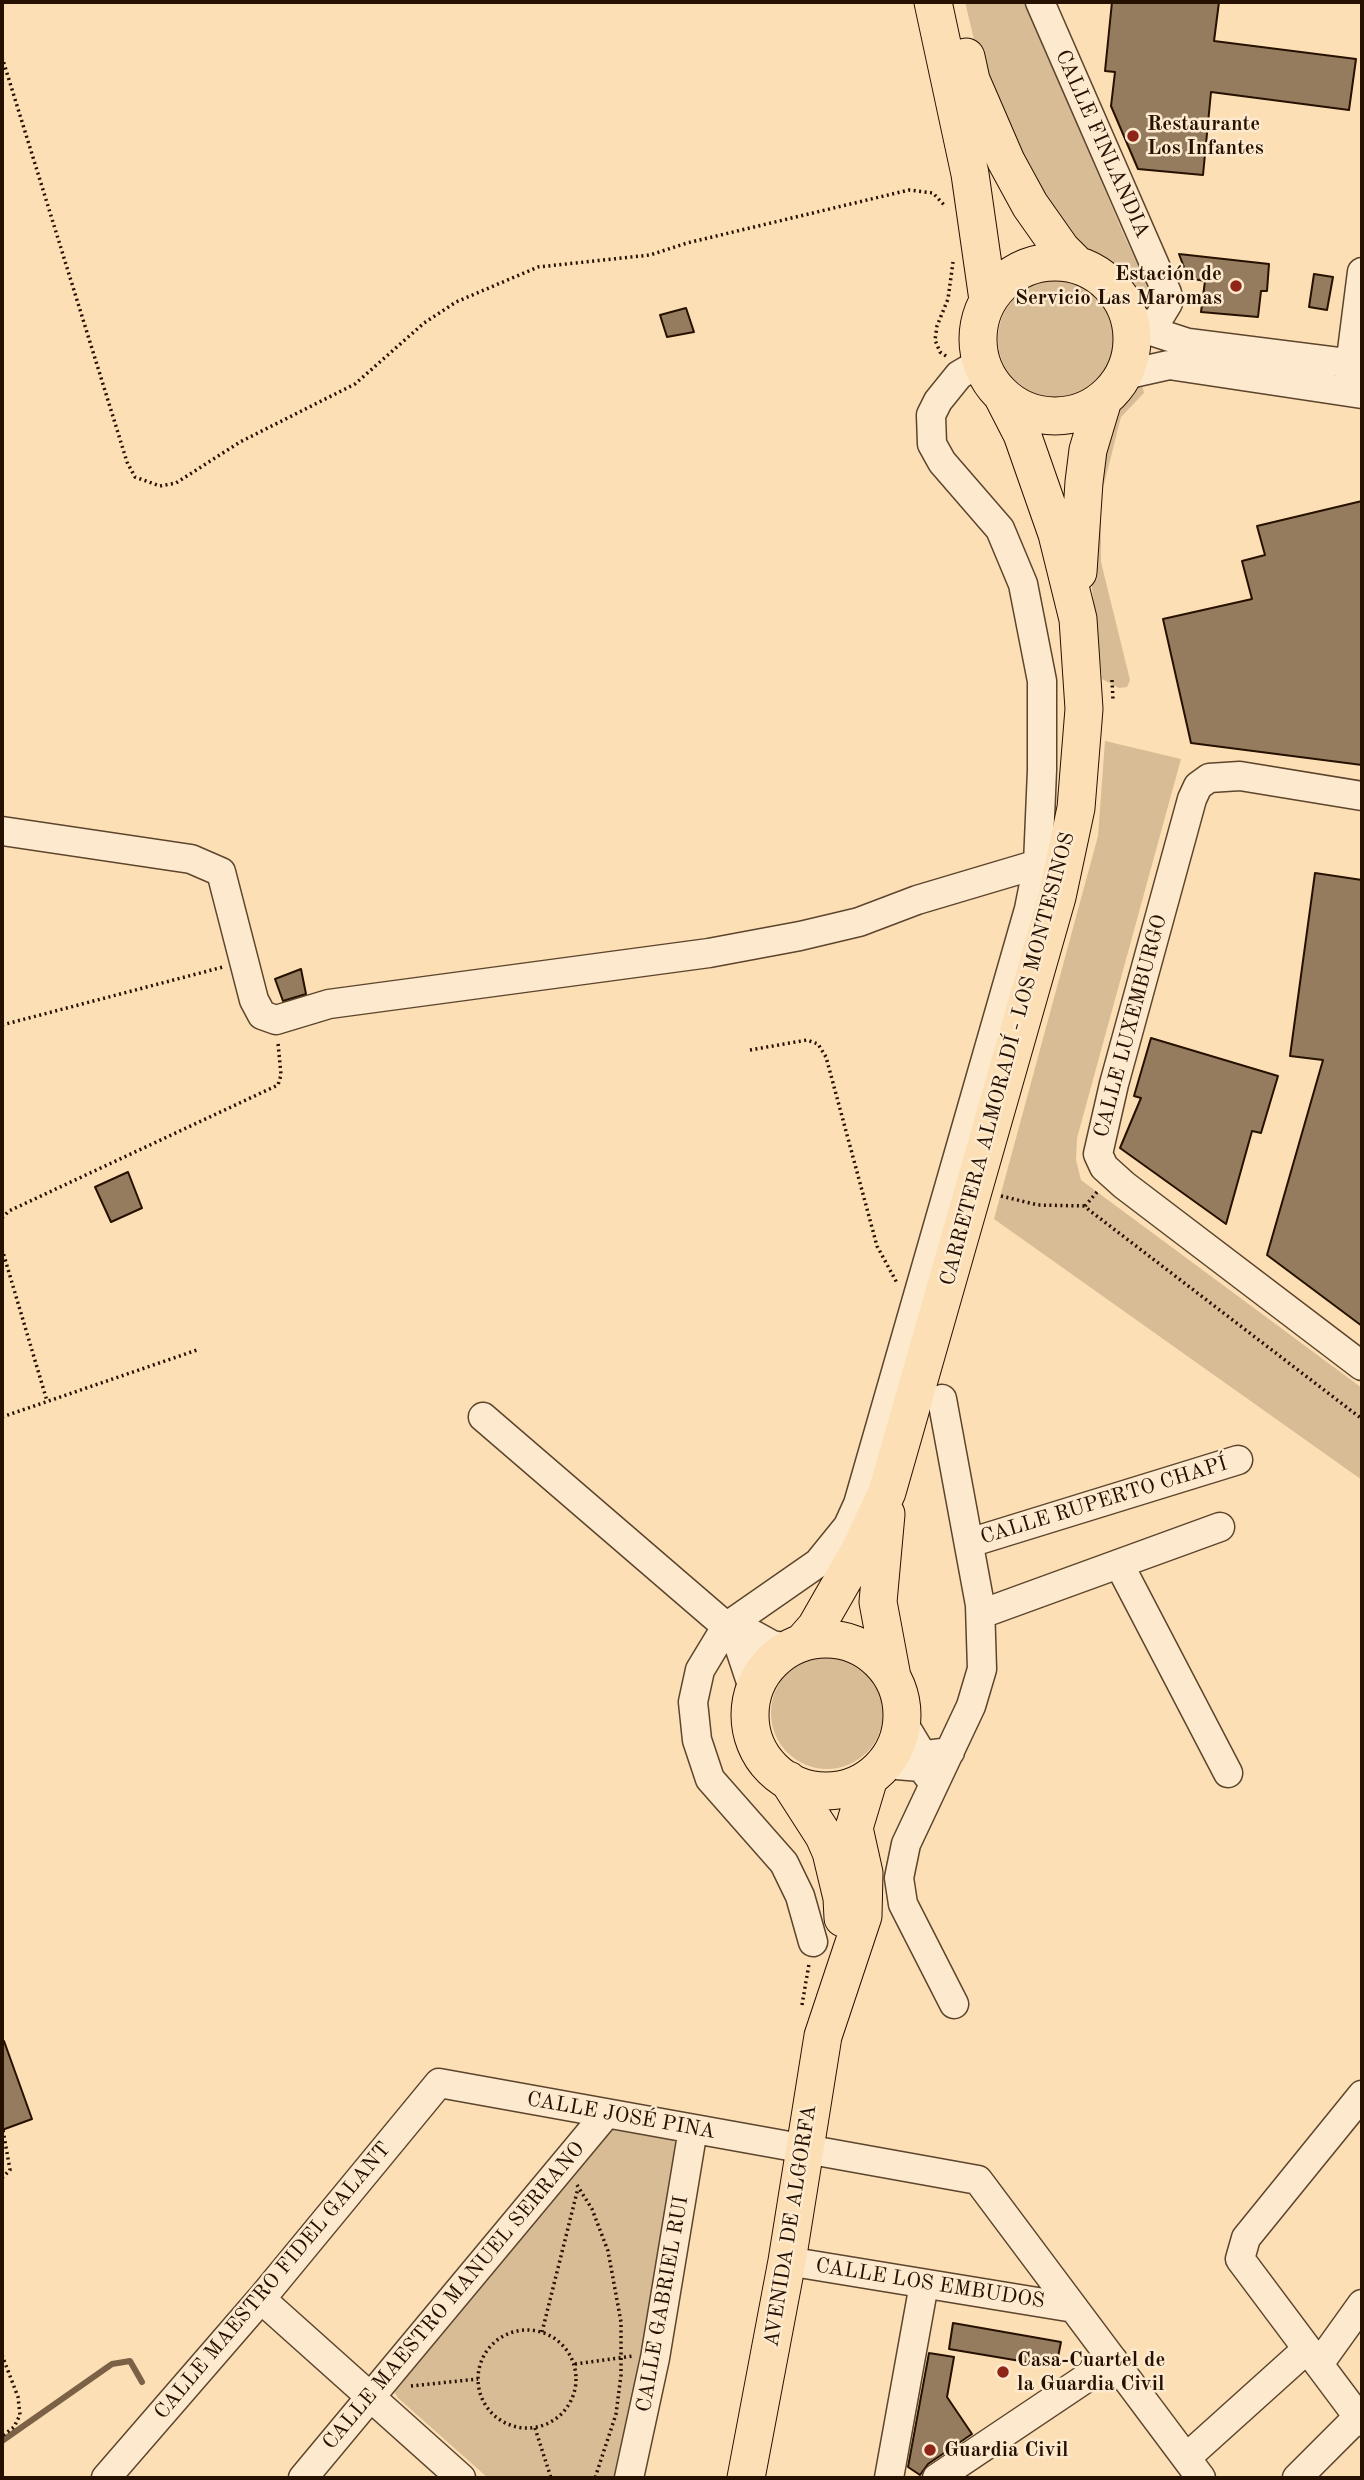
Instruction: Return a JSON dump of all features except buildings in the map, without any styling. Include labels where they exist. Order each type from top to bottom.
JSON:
[{"type":"main road","points":[[933,2],[970,173],[988,300]]},
{"type":"main road","points":[[951,2],[971,80],[1006,161],[1030,205],[1061,249],[1076,264],[1109,283],[1140,322],[1114,388],[1070,415],[1052,417],[1016,407],[973,366],[978,330],[988,300],[1000,284],[1017,272],[1046,263],[1076,264]]},
{"type":"main road","name":"CARRETERA ALMORADÍ - LOS MONTESINOS","points":[[796,1646],[816,1627],[860,1550],[887,1493],[1057,897],[1076,808],[1084,709],[1077,619],[1079,533],[1084,482],[1088,450],[1114,388]]},
{"type":"main road","name":"CARRETERA ALMORADÍ - LOS MONTESINOS","points":[[1002,396],[1022,434],[1053,521],[1077,619]]},
{"type":"main road","name":"CARRETERA ALMORADÍ - LOS MONTESINOS","points":[[887,1493],[878,1602],[892,1677]]},
{"type":"main road","points":[[828,1639],[853,1644],[876,1657],[892,1677],[899,1691],[902,1721],[899,1737],[876,1771],[837,1790],[803,1788],[788,1780],[766,1761],[758,1749],[750,1721],[754,1691],[775,1659],[796,1646],[828,1639]]},
{"type":"main road","name":"AVENIDA DE ALGORFA","points":[[746,2478],[787,2261],[823,2036],[841,1975],[863,1916],[863,1873],[854,1828],[876,1771]]},
{"type":"main road","name":"AVENIDA DE ALGORFA","points":[[788,1780],[824,1836],[837,1873],[844,1921],[841,1975]]},
{"type":"street","name":"CALLE FINLANDIA","points":[[1051,8],[1167,293],[1168,303],[1140,322]]},
{"type":"street","points":[[1114,388],[1169,365],[1354,393],[1362,272]]},
{"type":"street","points":[[1140,322],[1168,338],[1211,347],[1357,365]]},
{"type":"street","points":[[813,1942],[800,1896],[784,1863],[710,1779],[697,1740],[693,1702],[700,1670],[731,1630],[818,1563],[848,1526],[858,1504],[1029,909],[1038,864],[1042,681],[1023,584],[1000,529],[942,462],[932,444],[931,415],[947,388],[973,366]]},
{"type":"street","name":"CALLE LUXEMBURGO","points":[[1362,796],[1240,776],[1209,778],[1198,786],[1192,799],[1100,1138],[1098,1154],[1104,1167],[1114,1177],[1362,1366]]},
{"type":"street","points":[[2,831],[191,859],[221,872],[227,886],[254,1000],[262,1015],[276,1020],[329,1004],[695,955],[800,936],[859,922],[917,900],[1038,864]]},
{"type":"street","points":[[942,1399],[981,1614],[982,1656],[978,1688],[906,1844],[899,1878],[903,1904],[954,2004]]},
{"type":"street","points":[[483,1418],[731,1630],[754,1635],[772,1644],[796,1646]]},
{"type":"street","name":"CALLE RUPERTO CHAPÍ","points":[[969,1543],[1238,1460]]},
{"type":"street","points":[[981,1614],[1220,1527]]},
{"type":"street","points":[[1119,1564],[1228,1773]]},
{"type":"street","points":[[731,1630],[754,1691]]},
{"type":"street","points":[[902,1721],[920,1751],[926,1755],[950,1752]]},
{"type":"street","points":[[876,1771],[921,1766],[934,1784]]},
{"type":"street","name":"CALLE JOSÉ PINA","points":[[439,2083],[978,2180],[1194,2468]]},
{"type":"street","name":"CALLE MAESTRO FIDEL GALANT","points":[[106,2478],[261,2299],[439,2083]]},
{"type":"street","points":[[1297,2478],[1360,2419],[1240,2259],[1246,2238],[1359,2102]]},
{"type":"street","name":"CALLE MAESTRO MANUEL SERRANO","points":[[303,2478],[374,2392],[568,2178],[606,2114]]},
{"type":"street","name":"CALLE GABRIEL RUI","points":[[629,2478],[655,2358],[693,2129]]},
{"type":"street","name":"CALLE LOS EMBUDOS","points":[[787,2261],[1074,2308]]},
{"type":"street","points":[[889,2478],[924,2284]]},
{"type":"street","points":[[261,2299],[374,2392],[458,2477]]},
{"type":"street","points":[[1194,2468],[1313,2357],[1362,2304]]},
{"type":"street","points":[[937,2478],[1113,2360]]},
{"type":"path","points":[[2,58],[127,462],[135,477],[160,486],[176,483],[240,442],[355,384],[397,345],[456,302],[538,267],[650,255],[687,243],[909,190],[933,193],[944,203],[946,211]]},
{"type":"path","points":[[952,251],[951,285],[935,340],[940,352],[973,366]]},
{"type":"path","points":[[1111,676],[1113,704]]},
{"type":"path","points":[[2,1025],[245,961]]},
{"type":"path","points":[[2,1218],[9,1211],[278,1086],[281,1075],[276,1020]]},
{"type":"path","points":[[750,1050],[807,1040],[818,1044],[826,1057],[877,1246],[891,1276],[915,1306]]},
{"type":"path","points":[[1085,1206],[1114,1177]]},
{"type":"path","points":[[974,1186],[1028,1204],[1085,1206],[1362,1419]]},
{"type":"path","points":[[2,1249],[47,1401]]},
{"type":"path","points":[[2,1417],[197,1350]]},
{"type":"path","points":[[2,2178],[10,2170],[3,2130]]},
{"type":"path","points":[[542,2332],[568,2178]]},
{"type":"path","points":[[568,2178],[600,2225],[614,2274],[621,2322],[622,2358],[615,2414],[595,2478]]},
{"type":"path","points":[[515,2331],[542,2332],[563,2344],[575,2364],[577,2381],[570,2405],[560,2416],[536,2428],[510,2426],[488,2410],[481,2397],[478,2379],[483,2357],[503,2337],[515,2331]]},
{"type":"path","points":[[2,2355],[18,2397],[20,2414],[14,2427],[2,2436]]},
{"type":"path","points":[[575,2364],[642,2355],[655,2358]]},
{"type":"path","points":[[374,2392],[478,2379]]},
{"type":"path","points":[[536,2428],[551,2478]]},
{"type":"shaded area","points":[[965,2],[1025,2],[1126,240],[1156,302],[1147,312],[1128,289],[1066,230],[1023,168],[977,52]]},
{"type":"shaded area","points":[[1057,280],[1080,284],[1099,297],[1112,316],[1116,339],[1112,362],[1099,381],[1080,394],[1057,398],[1034,394],[1015,381],[1002,362],[998,339],[1002,316],[1015,297],[1034,284]]},
{"type":"shaded area","points":[[1141,381],[1144,393],[1121,417],[1101,496],[1101,562],[1130,680],[1127,687],[1119,688],[1102,679],[1089,561],[1109,413]]},
{"type":"shaded area","points":[[1105,741],[1181,759],[1077,1138],[1076,1160],[1081,1180],[1362,1388],[1362,1480],[994,1219],[1098,836]]},
{"type":"shaded area","points":[[827,1657],[849,1661],[867,1673],[879,1691],[883,1713],[879,1735],[867,1753],[849,1765],[827,1769],[805,1765],[787,1753],[775,1735],[771,1713],[775,1691],[787,1673],[805,1661]]},
{"type":"shaded area","points":[[613,2128],[675,2138],[681,2145],[619,2478],[488,2478],[398,2398],[392,2388],[603,2133]]},
{"type":"waterway","points":[[2,2441],[112,2364],[130,2361],[142,2382]]},
{"type":"place","name":"Restaurante Los Infantes","points":[[1133,136]]},
{"type":"place","name":"Estación de Servicio Las Maromas","points":[[1236,286]]},
{"type":"place","name":"Casa-Cuartel de la Guardia Civil","points":[[1003,2372]]},
{"type":"place","name":"Guardia Civil","points":[[930,2450]]}]
